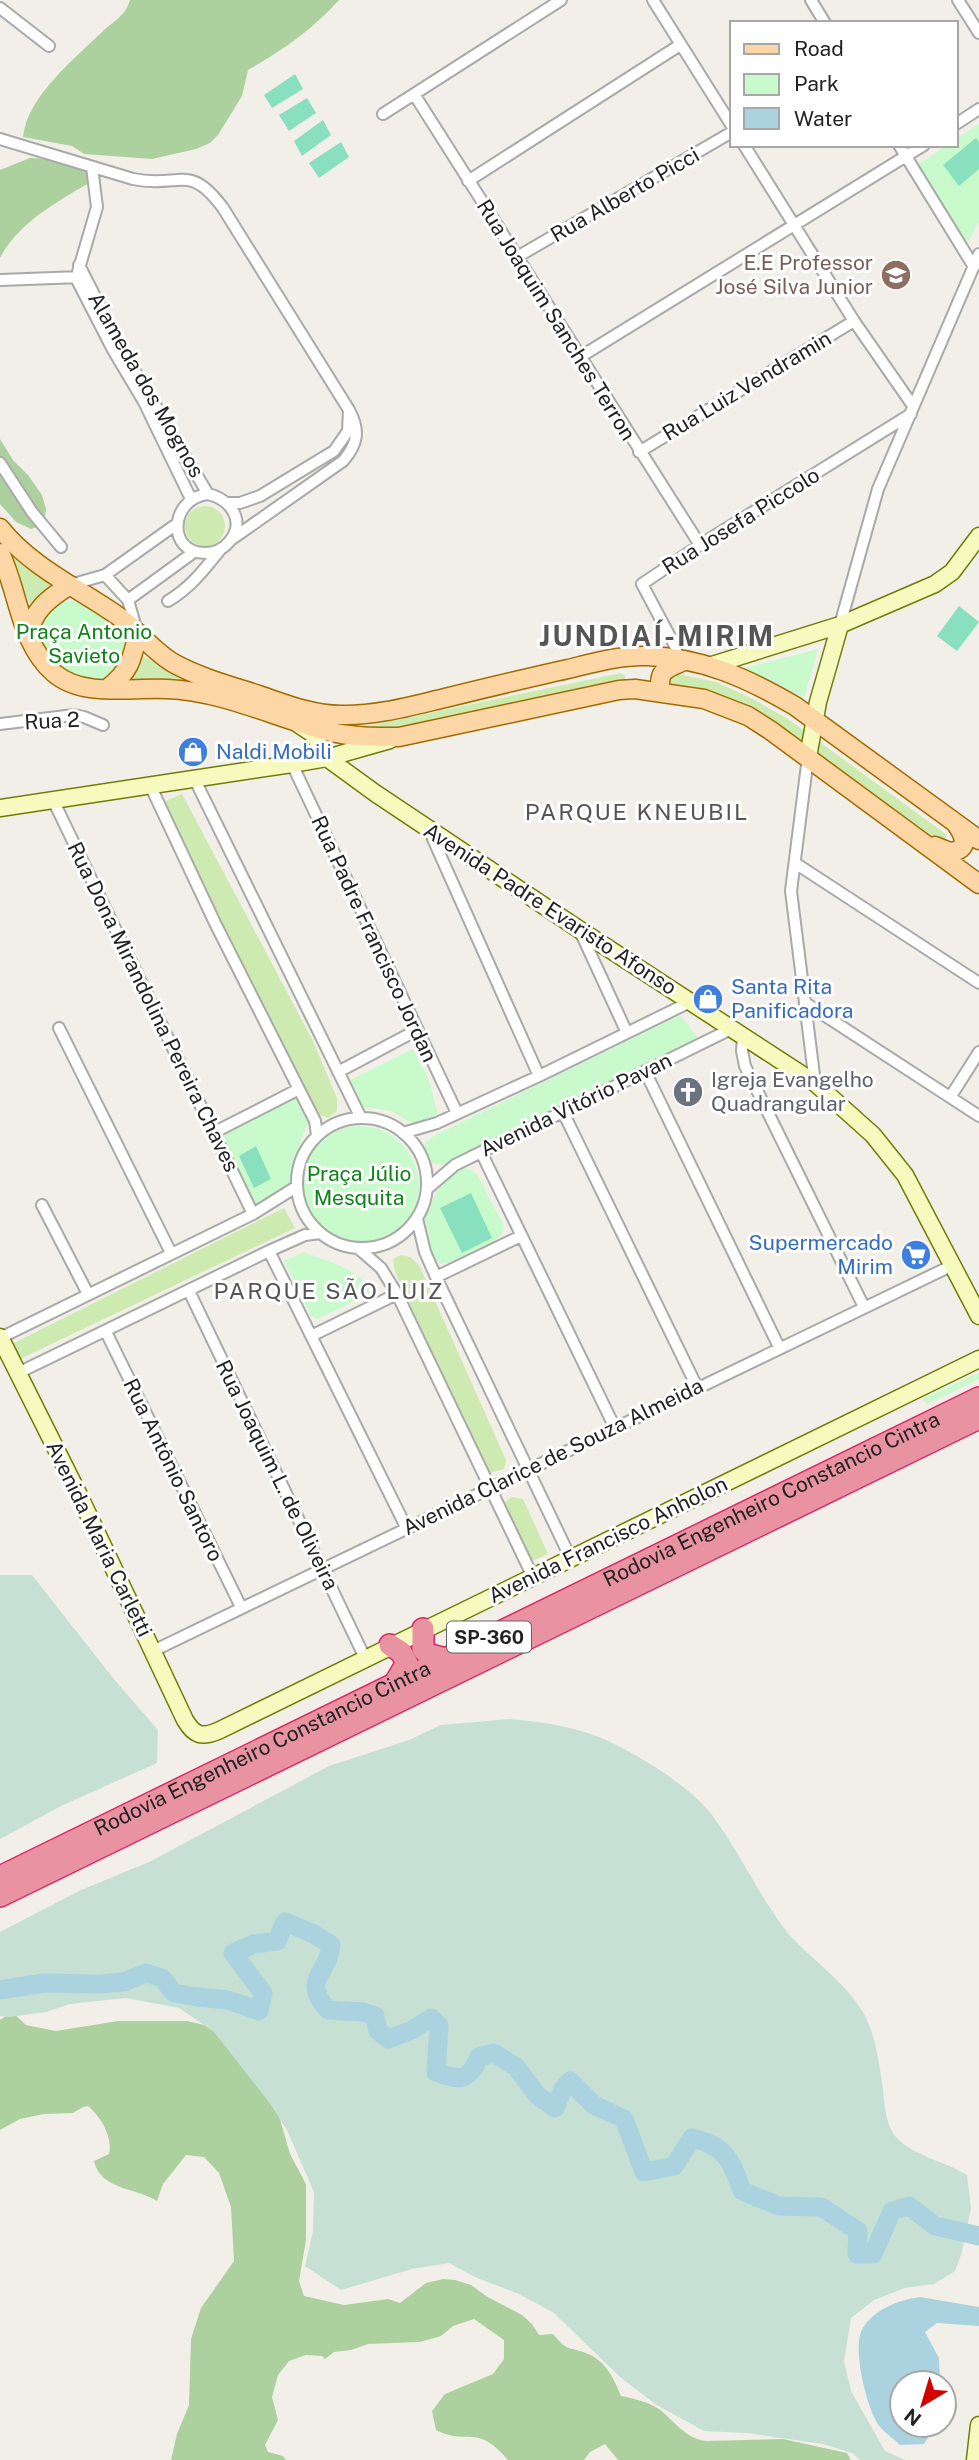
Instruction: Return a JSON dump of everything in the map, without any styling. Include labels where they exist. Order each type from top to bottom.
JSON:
[{"type":"highway","name":"Rodovia Engenheiro Constancio Cintra","points":[[0,1877],[979,1398]]},
{"type":"highway","name":"Rodovia Engenheiro Constancio Cintra","points":[[0,1896],[979,1418]]},
{"type":"highway","points":[[941,1435],[979,1435]]},
{"type":"highway","points":[[424,1629],[421,1640],[423,1649],[428,1654],[445,1659]]},
{"type":"highway","points":[[390,1646],[401,1652],[407,1664],[395,1683]]},
{"type":"main road","points":[[0,528],[19,549],[120,618],[163,656],[196,673],[300,709],[341,716],[387,711],[582,666],[635,657],[680,660],[733,673],[764,687],[816,722],[979,840]]},
{"type":"main road","points":[[0,553],[29,638],[44,663],[62,678],[81,686],[190,690],[334,732],[366,737],[399,737],[619,690],[661,692],[723,705],[770,730],[979,884]]},
{"type":"main road","points":[[29,638],[33,617],[47,600],[70,585]]},
{"type":"main road","points":[[107,689],[129,666],[138,633]]},
{"type":"main road","points":[[619,690],[635,674],[635,657]]},
{"type":"main road","points":[[661,692],[659,681],[662,673],[680,660]]},
{"type":"main road","points":[[914,834],[940,848],[955,852],[965,841],[965,835],[951,819]]},
{"type":"street","points":[[383,114],[561,0]]},
{"type":"street","points":[[811,0],[824,21]]},
{"type":"street","points":[[958,0],[979,33]]},
{"type":"street","points":[[657,4],[730,123]]},
{"type":"street","points":[[0,8],[49,46]]},
{"type":"street","points":[[468,181],[680,45]]},
{"type":"street","name":"Rua Joaquim Sanches Terron","points":[[414,94],[700,545]]},
{"type":"street","points":[[958,123],[979,109]]},
{"type":"street","name":"Rua Alberto Picci","points":[[517,257],[730,133]]},
{"type":"street","points":[[0,139],[153,183],[191,180],[209,190],[223,208],[349,410],[357,428],[354,446],[343,461],[232,539],[198,578],[168,601]]},
{"type":"street","points":[[745,147],[912,410]]},
{"type":"street","points":[[900,147],[974,267]]},
{"type":"street","points":[[580,357],[921,147]]},
{"type":"street","points":[[0,280],[80,277],[79,265],[97,207],[92,167]]},
{"type":"street","points":[[816,1083],[791,891],[808,757],[818,702],[878,489],[979,254]]},
{"type":"street","name":"Alameda dos Mognos","points":[[80,277],[208,494]]},
{"type":"street","name":"Alameda dos Mognos","points":[[80,277],[113,350],[144,402],[191,499]]},
{"type":"street","name":"Rua Luiz Vendramin","points":[[639,452],[854,321]]},
{"type":"street","points":[[228,503],[240,503],[260,496],[334,451],[348,431],[349,410]]},
{"type":"street","name":"Rua Josefa Piccolo","points":[[680,660],[642,584],[912,410]]},
{"type":"street","points":[[0,463],[32,512],[61,547]]},
{"type":"street","points":[[194,552],[181,539],[178,523],[182,510],[197,495],[219,496],[228,503],[236,520],[232,539]]},
{"type":"street","points":[[70,585],[105,575],[178,523]]},
{"type":"street","points":[[709,666],[840,625],[935,584],[952,572],[979,536]]},
{"type":"street","points":[[128,600],[194,552],[213,552],[222,548]]},
{"type":"street","points":[[105,575],[128,600],[138,633]]},
{"type":"street","name":"Rua 2","points":[[0,724],[74,715],[103,725]]},
{"type":"street","name":"Avenida Padre Evaristo Afonso","points":[[293,720],[313,734],[327,758],[580,930],[816,1083],[873,1135],[905,1175],[979,1317]]},
{"type":"street","points":[[0,808],[327,758],[399,737]]},
{"type":"street","name":"Rua Padre Francisco Jordan","points":[[292,764],[457,1113]]},
{"type":"street","points":[[194,778],[361,1118]]},
{"type":"street","points":[[150,785],[215,923],[315,1121],[317,1135]]},
{"type":"street","name":"Rua Dona Mirandolina Pereira Chaves","points":[[53,800],[253,1213]]},
{"type":"street","points":[[428,828],[539,1076]]},
{"type":"street","points":[[795,863],[979,982]]},
{"type":"street","points":[[580,930],[627,1033]]},
{"type":"street","points":[[598,970],[604,958],[616,953]]},
{"type":"street","name":"Avenida Vitório Pavan","points":[[403,1133],[425,1127],[539,1076],[690,1002]]},
{"type":"street","points":[[807,1004],[979,1116]]},
{"type":"street","points":[[59,1028],[171,1253]]},
{"type":"street","points":[[338,1072],[417,1030]]},
{"type":"street","points":[[737,1032],[746,1066],[864,1307]]},
{"type":"street","name":"Avenida Vitório Pavan","points":[[427,1189],[455,1165],[645,1071],[737,1032]]},
{"type":"street","points":[[951,1096],[979,1052]]},
{"type":"street","points":[[645,1071],[779,1347]]},
{"type":"street","points":[[213,1133],[299,1089]]},
{"type":"street","points":[[563,1112],[697,1387]]},
{"type":"street","points":[[361,1118],[383,1122],[403,1133],[422,1157],[427,1189],[417,1219],[409,1229],[387,1244],[359,1249],[338,1244],[320,1233],[303,1212],[296,1188],[298,1168],[305,1150],[317,1135],[332,1125],[361,1118]]},
{"type":"street","points":[[481,1152],[615,1428]]},
{"type":"street","points":[[0,1337],[253,1213],[296,1188]]},
{"type":"street","points":[[42,1205],[88,1294]]},
{"type":"street","points":[[417,1219],[425,1252],[436,1277],[571,1559]]},
{"type":"street","points":[[18,1373],[269,1251],[305,1235],[320,1233]]},
{"type":"street","points":[[436,1277],[521,1236]]},
{"type":"street","points":[[359,1249],[381,1268],[397,1293],[533,1577]]},
{"type":"street","points":[[269,1251],[407,1529]]},
{"type":"street","name":"Avenida Clarice de Souza Almeida","points":[[153,1651],[953,1265]]},
{"type":"street","name":"Rua Joaquim L. de Oliveira","points":[[189,1291],[365,1658]]},
{"type":"street","points":[[311,1336],[397,1293]]},
{"type":"street","name":"Rua Antônio Santoro","points":[[106,1332],[241,1607]]},
{"type":"street","name":"Avenida Maria Carletti","points":[[0,1337],[185,1720],[193,1732],[202,1736]]},
{"type":"street","name":"Avenida Francisco Anholon","points":[[202,1736],[218,1731],[978,1360]]},
{"type":"street","points":[[975,2460],[979,2425]]},
{"type":"green space","points":[[130,0],[339,0],[296,39],[248,70],[242,96],[218,135],[210,143],[152,159],[84,154],[72,146],[23,137],[26,122],[42,93],[122,15]]},
{"type":"green space","points":[[295,74],[303,89],[272,108],[264,95]]},
{"type":"green space","points":[[307,98],[316,113],[289,131],[279,115]]},
{"type":"green space","points":[[323,120],[331,135],[302,156],[294,141]]},
{"type":"green space","points":[[979,124],[979,222],[969,241],[961,239],[916,166],[944,147],[958,147],[958,138]]},
{"type":"green space","points":[[976,138],[979,142],[979,169],[959,186],[943,165]]},
{"type":"green space","points":[[341,142],[349,157],[319,178],[309,163]]},
{"type":"green space","points":[[30,158],[68,162],[89,173],[89,183],[28,224],[17,234],[0,258],[0,170]]},
{"type":"green space","points":[[0,439],[13,460],[42,495],[46,509],[44,525],[31,529],[16,522],[0,504]]},
{"type":"green space","points":[[205,506],[219,512],[225,526],[219,540],[205,546],[191,540],[185,526],[191,512]]},
{"type":"green space","points":[[10,553],[54,587],[40,595],[31,608]]},
{"type":"green space","name":"Praça Antonio Savieto","points":[[76,600],[115,623],[126,641],[124,657],[114,671],[94,683],[72,678],[52,664],[45,655],[39,636],[41,620],[51,608]]},
{"type":"green space","points":[[959,606],[979,622],[957,651],[937,636]]},
{"type":"green space","points":[[818,649],[804,698],[773,681],[741,669]]},
{"type":"green space","points":[[141,655],[200,683],[126,683],[136,671]]},
{"type":"green space","points":[[621,673],[626,676],[623,682],[388,731],[348,730]]},
{"type":"green space","points":[[679,674],[716,682],[788,719],[947,835],[942,844],[810,747],[739,707],[670,686],[668,678]]},
{"type":"green space","points":[[182,794],[313,1041],[337,1098],[337,1111],[328,1118],[315,1113],[163,802]]},
{"type":"green space","points":[[680,1015],[698,1038],[443,1165],[433,1163],[425,1155],[425,1143],[434,1136]]},
{"type":"green space","name":"Praça Júlio Mesquita","points":[[413,1049],[429,1080],[438,1115],[413,1124],[392,1111],[361,1107],[348,1081]]},
{"type":"green space","name":"Praça Júlio Mesquita","points":[[297,1095],[309,1120],[298,1151],[293,1183],[256,1204],[219,1133]]},
{"type":"green space","name":"Praça Júlio Mesquita","points":[[359,1126],[382,1130],[402,1143],[415,1163],[419,1186],[415,1209],[402,1229],[382,1242],[359,1246],[336,1242],[316,1229],[303,1209],[299,1186],[303,1163],[316,1143],[336,1130]]},
{"type":"green space","points":[[256,1146],[271,1179],[254,1188],[239,1156]]},
{"type":"green space","name":"Praça Júlio Mesquita","points":[[466,1168],[477,1174],[503,1224],[503,1231],[485,1247],[441,1264],[434,1259],[421,1227],[443,1184],[457,1171]]},
{"type":"green space","points":[[471,1193],[492,1238],[462,1253],[440,1208]]},
{"type":"green space","points":[[284,1208],[295,1228],[18,1360],[12,1344]]},
{"type":"green space","name":"Praça Júlio Mesquita","points":[[304,1252],[352,1272],[366,1285],[370,1294],[317,1319],[311,1316],[284,1261]]},
{"type":"green space","points":[[401,1255],[410,1257],[419,1265],[506,1460],[504,1469],[486,1474],[395,1272],[393,1259]]},
{"type":"green space","points":[[979,1373],[979,1379],[927,1404],[922,1399]]},
{"type":"green space","points":[[512,1497],[523,1499],[548,1554],[530,1562],[502,1504]]},
{"type":"green space","points":[[0,1575],[32,1575],[113,1678],[158,1730],[157,1763],[61,1806],[0,1839]]},
{"type":"green space","points":[[511,1719],[566,1727],[599,1737],[660,1770],[702,1803],[721,1828],[783,1927],[837,1980],[865,2016],[876,2049],[886,2115],[895,2136],[917,2152],[967,2175],[971,2208],[962,2252],[955,2271],[934,2284],[905,2288],[874,2300],[851,2318],[844,2361],[851,2391],[885,2451],[905,2460],[860,2460],[852,2453],[823,2444],[747,2433],[704,2431],[655,2404],[620,2377],[554,2313],[519,2294],[477,2278],[449,2263],[412,2269],[341,2290],[305,2266],[313,2231],[314,2192],[287,2130],[269,2102],[214,2032],[179,2008],[126,1998],[70,2004],[46,2012],[0,2016],[0,1932],[79,1891],[149,1862],[329,1766],[409,1740],[441,1725]]},
{"type":"green space","points":[[12,2012],[26,2025],[56,2031],[118,2021],[187,2021],[213,2027],[271,2101],[279,2116],[290,2154],[306,2184],[306,2240],[299,2281],[304,2296],[344,2305],[388,2299],[400,2303],[426,2283],[443,2279],[455,2280],[471,2285],[522,2315],[539,2335],[553,2334],[568,2348],[593,2356],[608,2370],[621,2396],[655,2407],[698,2439],[783,2439],[847,2453],[851,2460],[618,2460],[605,2444],[590,2452],[584,2460],[508,2460],[497,2448],[480,2438],[457,2437],[436,2430],[432,2411],[445,2394],[493,2374],[504,2359],[504,2340],[474,2319],[453,2326],[441,2336],[420,2342],[368,2344],[334,2352],[325,2359],[322,2356],[306,2355],[289,2361],[278,2375],[272,2397],[278,2420],[265,2445],[268,2452],[283,2456],[286,2460],[171,2460],[177,2434],[189,2405],[191,2339],[201,2308],[234,2261],[231,2207],[219,2173],[204,2157],[186,2155],[163,2184],[157,2201],[111,2183],[98,2171],[94,2161],[109,2154],[108,2134],[88,2106],[73,2113],[44,2114],[20,2119],[0,2130],[0,2020]]},
{"type":"water","points":[[920,2297],[979,2307],[979,2326],[937,2323],[925,2332],[939,2358],[939,2369],[888,2369],[888,2434],[880,2427],[870,2408],[860,2366],[859,2341],[861,2332],[871,2318],[886,2307]]},
{"type":"water","points":[[893,2439],[927,2439],[924,2444],[900,2445]]},
{"type":"waterway","points":[[0,1990],[43,1983],[124,1982],[146,1973],[162,1978],[174,1993],[228,2000],[259,2011],[263,1993],[233,1953],[254,1944],[277,1941],[285,1922],[314,1934],[331,1945],[316,1983],[316,1991],[328,2010],[363,2012],[375,2016],[378,2031],[389,2039],[412,2030],[431,2018],[439,2026],[436,2072],[462,2077],[471,2071],[479,2057],[494,2053],[516,2067],[537,2095],[555,2108],[563,2089],[570,2081],[594,2105],[624,2119],[644,2172],[674,2166],[692,2138],[713,2145],[726,2156],[742,2191],[779,2206],[821,2207],[858,2231],[857,2254],[873,2254],[892,2211],[909,2206],[935,2226],[979,2236]]},
{"type":"place","name":"E.E Professor José Silva Junior","points":[[896,275]]},
{"type":"place","name":"Naldi Mobili","points":[[193,752]]},
{"type":"place","name":"Santa Rita Panificadora","points":[[708,999]]},
{"type":"place","name":"Igreja Evangelho Quadrangular","points":[[688,1092]]},
{"type":"place","name":"Supermercado Mirim","points":[[916,1255]]},
{"type":"district","name":"JUNDIAÍ-MIRIM","points":[[657,636]]},
{"type":"district","name":"PARQUE KNEUBIL","points":[[637,812]]},
{"type":"district","name":"PARQUE SÃO LUIZ","points":[[329,1291]]}]
